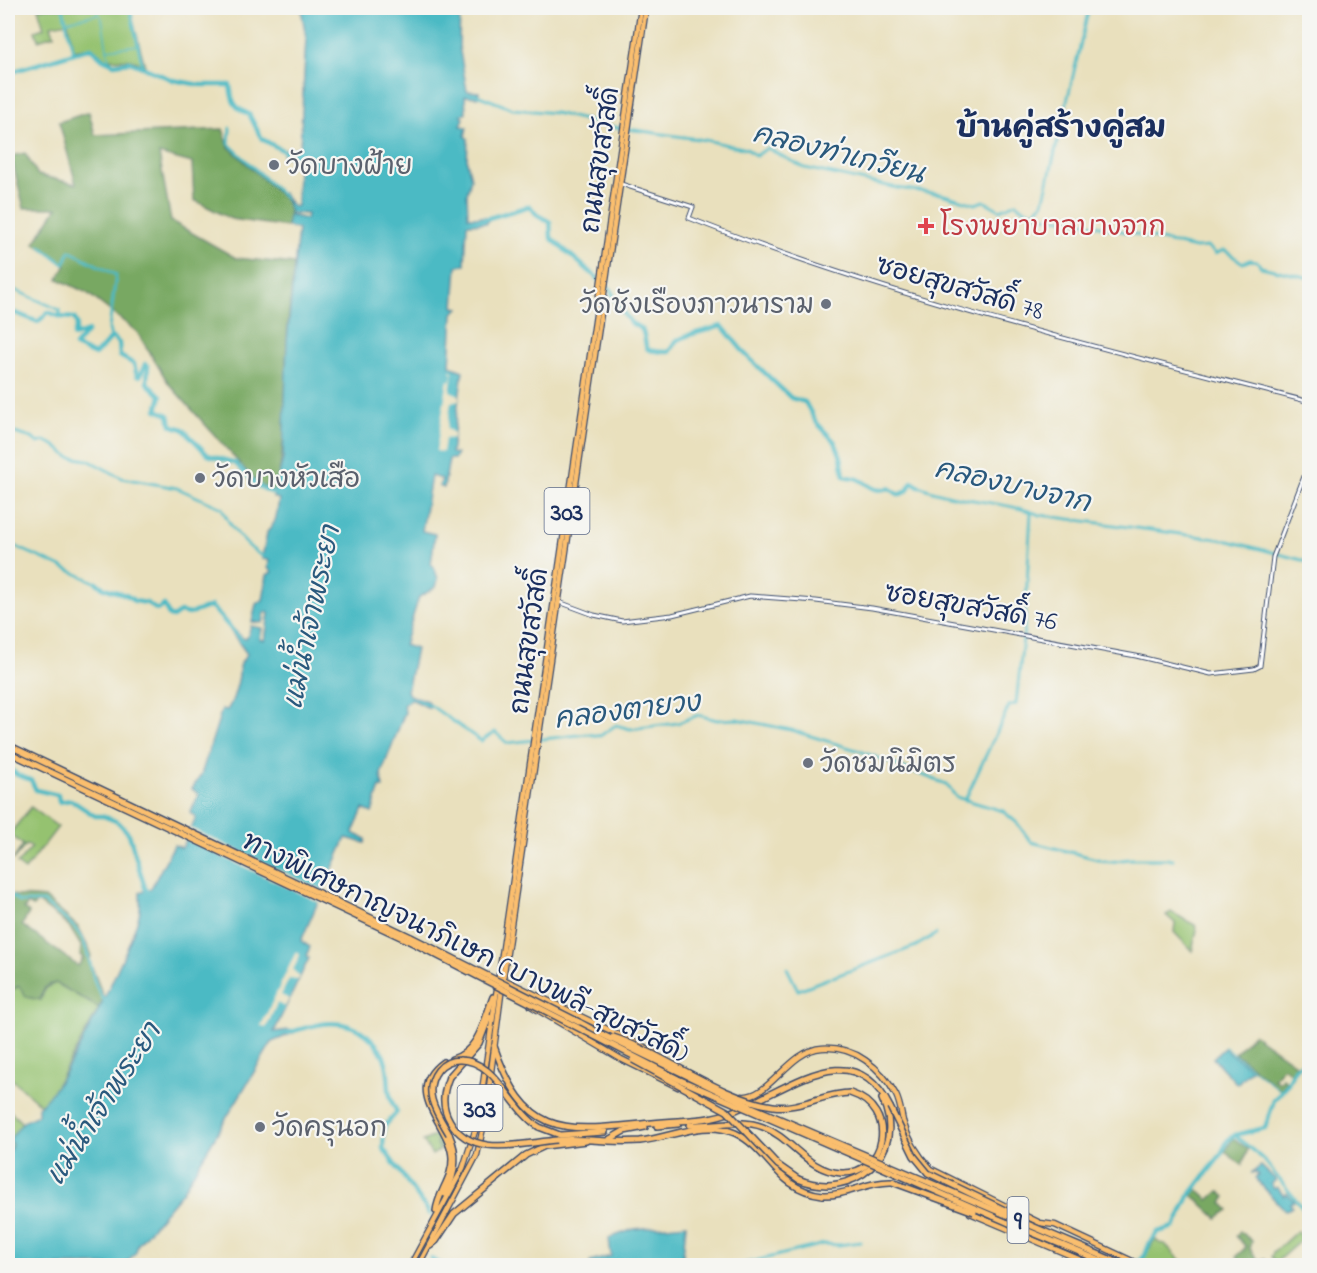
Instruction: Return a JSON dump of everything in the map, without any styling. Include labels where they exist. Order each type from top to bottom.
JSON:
[{"type":"highway","name":"ทางพิเศษกาญจนาภิเษก (บางพลี-สุขสวัสดิ์)","points":[[8,744],[478,969],[716,1091],[909,1177]]},
{"type":"highway","name":"ทางพิเศษกาญจนาภิเษก (บางพลี-สุขสวัสดิ์)","points":[[8,752],[419,946],[699,1089],[909,1177]]},
{"type":"highway","points":[[434,1220],[450,1174],[452,1155],[448,1141],[429,1104],[428,1084],[438,1066],[461,1057],[474,1044],[499,989]]},
{"type":"highway","points":[[493,998],[488,1022],[479,1043],[449,1077],[444,1094],[445,1110],[453,1127],[464,1137],[489,1145],[557,1140],[652,1140],[701,1128],[732,1132],[746,1139],[785,1181],[800,1190],[823,1195],[892,1182],[993,1216]]},
{"type":"highway","points":[[599,1033],[622,1040],[693,1075],[762,1104],[791,1106],[833,1094],[850,1094],[872,1106],[882,1128],[880,1145],[872,1160],[849,1173],[819,1167],[769,1130],[753,1124],[642,1127],[624,1131],[610,1139]]},
{"type":"highway","points":[[494,1046],[511,1087],[538,1116],[568,1128],[709,1120],[736,1111],[809,1076],[842,1070],[866,1076],[881,1088],[914,1156],[928,1173],[1039,1229]]},
{"type":"highway","points":[[612,1046],[646,1068],[727,1111],[778,1165],[798,1179],[822,1186],[838,1185],[857,1178],[877,1162],[886,1144],[889,1121],[880,1095],[866,1076]]},
{"type":"highway","points":[[436,1211],[455,1169],[456,1153],[450,1134],[433,1103],[431,1085],[443,1065],[457,1060],[472,1062],[488,1072],[522,1113],[539,1127],[568,1135],[604,1132],[621,1126]]},
{"type":"highway","points":[[429,1246],[454,1214],[526,1155],[545,1146],[590,1140]]},
{"type":"highway","name":"9","points":[[909,1177],[993,1216],[1113,1266]]},
{"type":"highway","name":"9","points":[[909,1177],[1126,1266]]},
{"type":"main road","name":"ถนนสุขสวัสดิ์","points":[[418,1266],[477,1155],[485,1119],[499,989],[503,979],[532,769],[534,736],[603,288],[606,282],[641,8]]},
{"type":"main road","name":"ถนนสุขสวัสดิ์","points":[[626,126],[646,8]]},
{"type":"main road","name":"ถนนสุขสวัสดิ์","points":[[410,1266],[463,1168],[474,1138],[532,769],[539,744],[603,288],[602,278],[615,204],[621,184],[625,134]]},
{"type":"main road","points":[[503,979],[598,1022],[694,1073],[700,1079],[727,1091],[749,1096],[759,1092],[805,1052],[833,1047],[852,1052],[868,1061],[895,1093],[907,1132],[921,1158],[940,1174],[1041,1224],[1055,1225],[1142,1265]]},
{"type":"main road","points":[[499,989],[613,1054],[688,1092],[698,1091],[700,1079]]},
{"type":"main road","points":[[975,1191],[969,1213],[1095,1266]]},
{"type":"main road","points":[[1045,1244],[1051,1228],[1055,1225]]},
{"type":"street","name":"ซอยสุขสวัสดิ์ 78","points":[[621,184],[693,207],[689,218],[790,258],[933,302],[1310,402]]},
{"type":"street","name":"ซอยสุขสวัสดิ์ 76","points":[[559,602],[594,615],[626,621],[672,615],[750,596],[771,596],[872,608],[1143,657],[1212,674],[1259,668],[1273,557],[1310,461]]},
{"type":"green space","points":[[38,8],[130,8],[145,66],[133,60],[106,59],[92,47],[73,50],[68,22],[51,25],[54,35],[38,40],[35,31],[44,28]]},
{"type":"green space","points":[[89,112],[95,135],[223,129],[229,147],[287,202],[290,209],[287,227],[231,219],[194,200],[192,163],[159,154],[171,221],[236,258],[294,264],[288,332],[284,436],[275,492],[258,484],[169,384],[137,332],[87,293],[58,279],[66,265],[34,243],[57,208],[24,208],[11,156],[25,153],[38,175],[76,184],[59,122]]},
{"type":"green space","points":[[31,807],[58,827],[25,870],[17,864],[32,847],[26,845],[13,860],[23,845],[12,836],[8,840],[8,836]]},
{"type":"green space","points":[[8,895],[45,898],[78,927],[91,953],[90,962],[104,998],[99,1008],[56,983],[44,989],[41,1000],[26,997],[19,986],[8,992]],"holes":[[[39,903],[69,926],[81,946],[80,955],[83,958],[78,966],[22,925],[29,913],[24,909],[28,904],[33,907]]]},
{"type":"green space","points":[[1171,912],[1195,925],[1197,930],[1192,951],[1174,932],[1175,923],[1166,915]]},
{"type":"green space","points":[[56,983],[99,1008],[51,1095],[41,1105],[8,1076],[8,992],[19,986],[23,993],[41,1000],[45,988]]},
{"type":"green space","points":[[1253,1034],[1298,1066],[1291,1073],[1283,1067],[1274,1078],[1279,1082],[1282,1078],[1287,1081],[1281,1090],[1235,1053]]},
{"type":"green space","points":[[8,1109],[23,1124],[10,1139],[12,1145],[8,1155]]},
{"type":"green space","points":[[439,1134],[446,1145],[441,1149],[435,1140],[440,1150],[432,1155],[423,1141]]},
{"type":"green space","points":[[1233,1138],[1248,1149],[1242,1165],[1225,1152]]},
{"type":"green space","points":[[1197,1189],[1209,1200],[1219,1191],[1226,1197],[1222,1203],[1229,1210],[1217,1218],[1192,1195]]},
{"type":"green space","points":[[1240,1231],[1252,1241],[1250,1249],[1259,1261],[1264,1259],[1270,1265],[1260,1265],[1256,1262],[1252,1265],[1241,1264],[1237,1256],[1246,1247],[1236,1236]]},
{"type":"green space","points":[[1297,1231],[1302,1239],[1276,1262],[1271,1257],[1273,1253]]},
{"type":"green space","points":[[1155,1239],[1165,1244],[1185,1265],[1141,1263]]},
{"type":"water","name":"แม่น้ำเจ้าพระยา","points":[[301,8],[460,8],[459,46],[467,91],[479,92],[478,97],[465,96],[466,113],[460,115],[464,118],[461,126],[467,127],[465,136],[468,139],[467,162],[471,178],[467,194],[468,217],[489,217],[487,223],[467,224],[465,265],[457,266],[454,307],[459,308],[453,313],[450,366],[463,371],[451,453],[457,454],[454,459],[449,459],[444,488],[439,486],[442,479],[431,476],[422,531],[435,534],[431,564],[438,579],[436,587],[419,597],[404,645],[416,649],[407,691],[409,695],[427,701],[431,706],[429,708],[411,699],[403,705],[405,712],[381,774],[383,788],[380,787],[372,813],[363,809],[353,833],[366,839],[365,843],[346,838],[301,941],[310,947],[306,956],[309,958],[274,1032],[289,1030],[293,1033],[272,1042],[182,1192],[138,1244],[136,1252],[125,1265],[8,1266],[8,1155],[12,1145],[10,1139],[23,1122],[38,1115],[38,1107],[50,1095],[64,1074],[123,958],[140,912],[140,892],[150,890],[174,845],[182,848],[196,817],[190,813],[199,794],[192,789],[201,775],[222,709],[227,710],[232,701],[238,682],[239,666],[247,654],[230,630],[232,628],[244,639],[247,638],[251,626],[262,628],[260,639],[265,640],[269,613],[265,612],[263,623],[252,622],[256,604],[263,600],[267,575],[272,572],[268,568],[269,560],[262,559],[267,532],[273,525],[277,513],[279,499],[273,497],[283,459],[287,342],[298,229],[287,227],[289,215],[306,219],[307,214],[290,213],[287,202],[281,195],[283,193],[293,207],[297,206],[298,161],[283,155],[286,149],[300,148],[306,38]]},
{"type":"water","points":[[1224,1048],[1251,1069],[1237,1084],[1213,1058]]},
{"type":"water","points":[[1261,1166],[1276,1180],[1271,1184],[1274,1189],[1277,1187],[1284,1196],[1287,1193],[1294,1201],[1290,1203],[1292,1207],[1285,1211],[1255,1178],[1258,1175],[1255,1172],[1251,1173]]},
{"type":"water","points":[[686,1224],[683,1256],[687,1260],[712,1262],[713,1265],[590,1265],[590,1262],[611,1256],[609,1238],[634,1229]]},
{"type":"pier","points":[[450,370],[453,371],[450,391],[459,395],[459,401],[451,402],[447,429],[454,433],[453,438],[445,439],[443,452],[436,451],[448,380],[450,381],[452,375]]},
{"type":"pier","points":[[188,827],[326,892],[321,903],[183,838]]},
{"type":"pier","points":[[296,952],[300,955],[293,970],[300,977],[298,980],[289,979],[281,995],[289,999],[285,1007],[277,1003],[266,1028],[261,1026]]},
{"type":"waterway","points":[[63,8],[73,52]]},
{"type":"waterway","points":[[96,8],[102,19],[109,61]]},
{"type":"waterway","points":[[130,8],[143,68]]},
{"type":"waterway","points":[[1034,212],[1043,203],[1089,8]]},
{"type":"waterway","points":[[67,21],[98,14]]},
{"type":"waterway","points":[[107,49],[139,45]]},
{"type":"waterway","points":[[8,73],[91,48],[103,59],[114,64],[130,62],[173,80],[200,85],[230,85],[234,103],[249,114],[262,139],[289,154]]},
{"type":"waterway","name":"คลองท่าเกวียน","points":[[477,95],[513,109],[555,113],[614,127],[705,140],[747,149],[756,156],[767,148],[805,168],[897,188],[941,194],[975,204],[984,201],[1000,210],[1016,203],[1039,216],[1078,221],[1195,248],[1208,247],[1216,254],[1224,250],[1243,263],[1250,260],[1257,261],[1261,267],[1310,278]]},
{"type":"waterway","points":[[230,128],[229,144],[283,196]]},
{"type":"waterway","name":"คลองบางจาก","points":[[482,220],[530,206],[536,214],[550,222],[551,238],[611,290],[616,303],[631,323],[642,329],[649,350],[669,352],[676,341],[722,326],[746,355],[791,398],[805,402],[816,422],[835,442],[841,457],[844,476],[858,479],[876,489],[889,488],[899,495],[907,491],[912,482],[919,486]]},
{"type":"waterway","points":[[40,246],[64,264],[70,251],[116,275],[109,329],[111,338]]},
{"type":"waterway","points":[[8,287],[60,310],[60,317]]},
{"type":"waterway","points":[[8,314],[16,313],[38,322],[48,312],[61,317],[74,318],[77,324],[74,336],[88,331],[75,346],[95,355],[111,338],[114,338],[119,343],[120,356],[134,364],[137,376],[140,376],[145,364],[148,366],[147,383],[161,396],[157,410],[169,415],[171,425],[183,429],[208,455],[235,463],[256,485],[279,496]]},
{"type":"waterway","points":[[8,431],[32,438],[38,443],[45,441],[69,457],[88,460],[122,478],[177,488],[222,508],[240,536],[252,549],[266,558]]},
{"type":"waterway","name":"คลองบางจาก","points":[[919,486],[950,496],[1026,510],[1040,515],[1225,540],[1310,562]]},
{"type":"waterway","points":[[965,800],[1009,706],[1016,704],[1025,620],[1031,512]]},
{"type":"waterway","points":[[8,543],[97,583]]},
{"type":"waterway","points":[[97,583],[106,589],[130,597],[134,601],[147,603],[157,610],[164,605],[169,616],[173,617],[180,612],[189,614],[211,606],[241,640]]},
{"type":"waterway","name":"คลองตายวง","points":[[430,705],[481,741],[495,732],[507,743],[588,734],[600,736],[616,725],[630,729],[678,723],[698,715],[717,720],[737,719],[791,730],[860,751],[946,784],[956,797],[1003,811],[1017,823],[1031,842],[1109,862],[1129,859],[1173,859]]},
{"type":"waterway","points":[[8,767],[17,775],[31,780],[36,790],[58,795],[59,802],[71,800],[95,816],[103,816],[118,822],[129,834],[145,888],[149,893]]},
{"type":"waterway","points":[[8,894],[20,902],[44,902],[79,932],[96,986],[105,1001]]},
{"type":"waterway","points":[[833,977],[916,946],[936,934]]},
{"type":"waterway","points":[[787,968],[798,990],[829,978]]},
{"type":"waterway","points":[[288,1033],[319,1024],[339,1023],[358,1029],[376,1044],[385,1059],[390,1093],[397,1112],[384,1127],[383,1148],[430,1214]]},
{"type":"waterway","points":[[1225,1047],[1281,1091]]},
{"type":"waterway","points":[[1135,1266],[1145,1255],[1150,1242],[1158,1232],[1174,1227],[1189,1196],[1220,1156],[1228,1140],[1235,1135],[1265,1128],[1274,1100],[1287,1085],[1295,1069],[1310,1058]]},
{"type":"waterway","points":[[1235,1135],[1263,1159],[1310,1217]]},
{"type":"waterway","points":[[735,1266],[824,1244],[839,1245],[860,1242]]},
{"type":"waterway","points":[[431,1259],[445,1266]]},
{"type":"place","name":"วัดบางฝ้าย","points":[[274,165]]},
{"type":"place","name":"โรงพยาบาลบางจาก","points":[[926,226]]},
{"type":"place","name":"วัดชังเรืองภาวนาราม","points":[[826,304]]},
{"type":"place","name":"วัดบางหัวเสือ","points":[[200,478]]},
{"type":"place","name":"วัดชมนิมิตร","points":[[808,763]]},
{"type":"place","name":"วัดครุนอก","points":[[260,1127]]},
{"type":"district","name":"บ้านคู่สร้างคู่สม","points":[[1061,127]]}]
